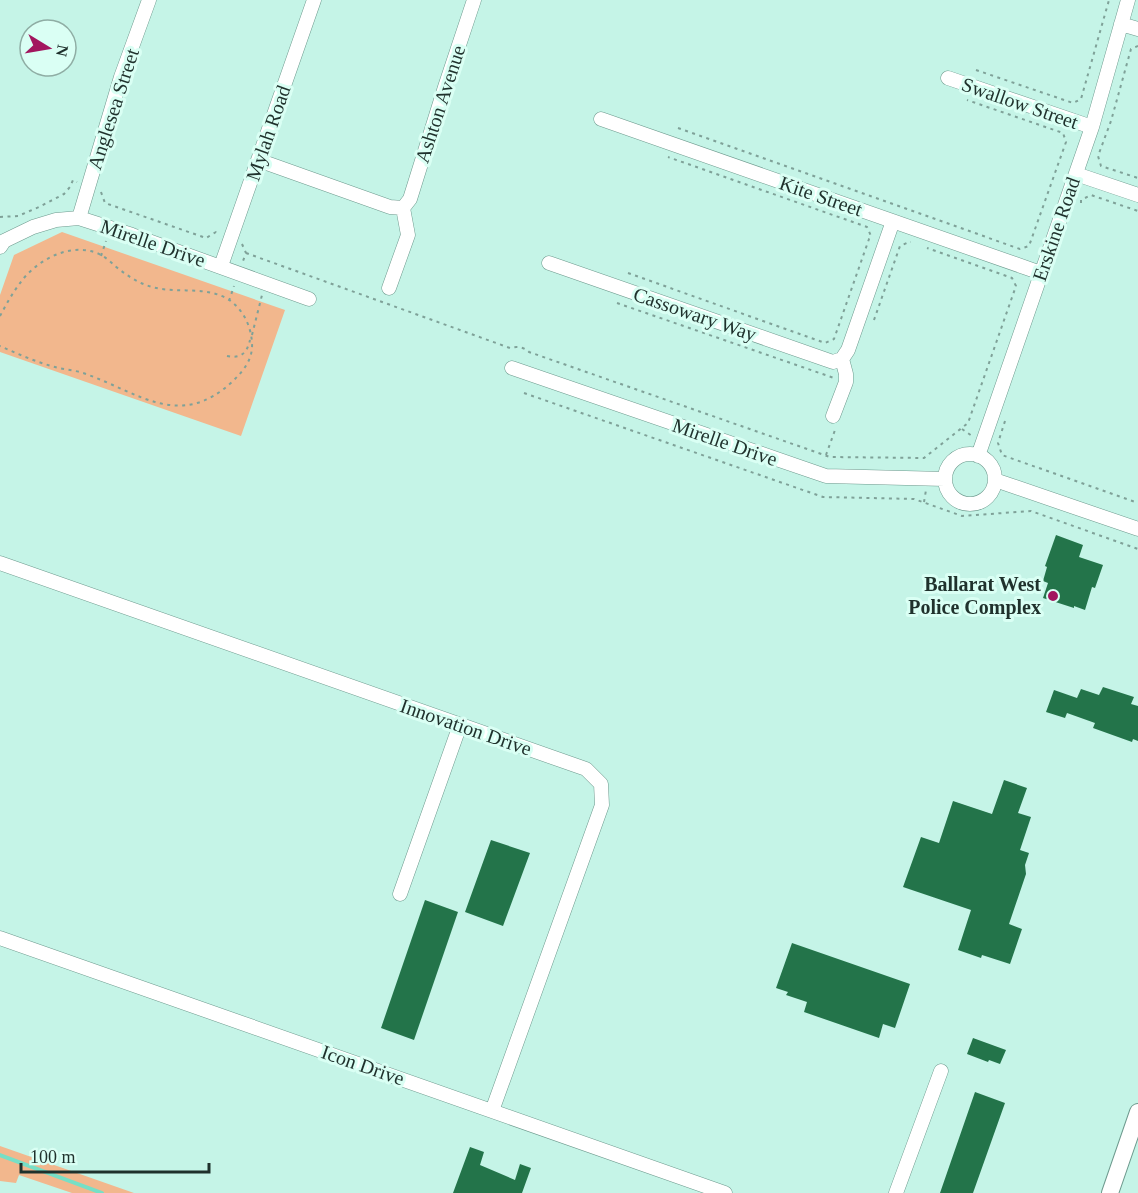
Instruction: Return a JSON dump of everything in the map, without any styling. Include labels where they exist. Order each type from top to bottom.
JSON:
[{"type":"main road","points":[[1110,1193],[1138,1112]]},
{"type":"street","name":"Anglesea Street","points":[[79,218],[121,77],[149,0]]},
{"type":"street","name":"Mylah Road","points":[[221,266],[314,0]]},
{"type":"street","name":"Ashton Avenue","points":[[403,208],[410,199],[474,0]]},
{"type":"street","name":"Erskine Road","points":[[978,456],[1092,127],[1128,0]]},
{"type":"street","points":[[1121,24],[1138,29]]},
{"type":"street","name":"Swallow Street","points":[[948,78],[1092,127]]},
{"type":"street","name":"Kite Street","points":[[601,119],[1041,273]]},
{"type":"street","points":[[258,160],[390,207],[403,208],[408,235],[389,288]]},
{"type":"street","points":[[1076,174],[1138,195]]},
{"type":"street","name":"Mirelle Drive","points":[[0,247],[4,241],[33,226],[56,220],[79,218],[221,266],[309,299]]},
{"type":"street","points":[[835,421],[846,382],[842,359],[848,350],[893,221]]},
{"type":"street","name":"Cassowary Way","points":[[549,263],[829,361],[842,359]]},
{"type":"street","name":"Mirelle Drive","points":[[512,368],[826,476],[945,479]]},
{"type":"street","points":[[970,454],[985,459],[994,472],[995,480],[989,496],[974,504],[966,504],[951,496],[945,479],[949,465],[955,459],[970,454]]},
{"type":"street","points":[[995,480],[1138,529]]},
{"type":"street","name":"Innovation Drive","points":[[0,563],[586,769],[601,784],[602,805],[492,1111]]},
{"type":"street","points":[[400,894],[460,725]]},
{"type":"street","name":"Icon Drive","points":[[0,938],[725,1193]]},
{"type":"street","points":[[896,1193],[941,1071]]},
{"type":"path","points":[[976,70],[1073,103],[1081,99],[1109,0]]},
{"type":"path","points":[[1138,46],[1131,49],[1111,121],[1098,156],[1101,166],[1138,178]]},
{"type":"path","points":[[678,128],[1020,249],[1029,246],[1066,142],[1063,133],[968,100]]},
{"type":"path","points":[[628,273],[825,342],[834,339],[869,239],[867,227],[668,158]]},
{"type":"path","points":[[0,217],[18,216],[39,207],[64,194],[73,180],[100,191],[105,203],[124,210],[206,238],[216,232],[241,241],[246,253],[510,348],[516,346],[525,348],[529,352],[830,457],[924,458],[968,423],[1016,286],[1012,278],[909,242],[900,246],[871,328]]},
{"type":"path","points":[[1078,211],[1082,200],[1091,195],[1138,211]]},
{"type":"path","points":[[0,316],[16,288],[38,265],[68,251],[82,250],[97,253],[134,280],[148,286],[163,290],[213,294],[226,298],[241,311],[246,320],[252,344],[251,355],[244,370],[220,393],[204,401],[175,405],[146,400],[85,374],[46,364],[0,346]]},
{"type":"path","points":[[227,356],[241,356],[248,348],[262,295]]},
{"type":"path","points":[[617,303],[846,382]]},
{"type":"path","points":[[826,455],[835,421]]},
{"type":"path","points":[[1005,421],[998,443],[1002,455],[1138,503]]},
{"type":"shaded area","points":[[62,232],[285,310],[241,436],[0,352],[0,295],[14,255]]},
{"type":"shaded area","points":[[0,1146],[134,1193],[72,1193],[19,1175],[16,1183],[0,1181]]},
{"type":"building","points":[[1056,535],[1083,545],[1079,557],[1103,565],[1095,588],[1092,587],[1085,610],[1043,598],[1048,583],[1043,581],[1047,567],[1045,566]]},
{"type":"building","points":[[1103,687],[1134,697],[1131,704],[1138,706],[1138,741],[1133,739],[1132,742],[1093,728],[1095,723],[1067,713],[1065,718],[1046,712],[1054,690],[1077,698],[1081,689],[1099,695]]},
{"type":"building","points":[[1004,780],[1027,788],[1018,813],[1031,817],[1020,850],[1029,853],[1025,865],[1026,874],[1009,924],[1022,929],[1010,964],[958,950],[971,910],[903,887],[921,837],[939,843],[953,801],[992,814]]},
{"type":"building","points":[[491,840],[530,853],[503,926],[465,912]]},
{"type":"building","points":[[425,900],[458,912],[414,1040],[381,1028]]},
{"type":"building","points":[[792,943],[910,984],[895,1028],[883,1024],[879,1038],[804,1012],[807,1002],[786,995],[788,992],[776,988]]},
{"type":"building","points":[[973,1038],[1006,1050],[1000,1064],[967,1054]]},
{"type":"building","points":[[975,1092],[1005,1103],[973,1193],[940,1193]]},
{"type":"building","points":[[470,1147],[484,1152],[480,1165],[515,1180],[520,1164],[531,1168],[522,1193],[453,1193]]},
{"type":"waterway","points":[[0,1155],[102,1193]]},
{"type":"place","name":"Ballarat West Police Complex","points":[[1053,596]]}]
